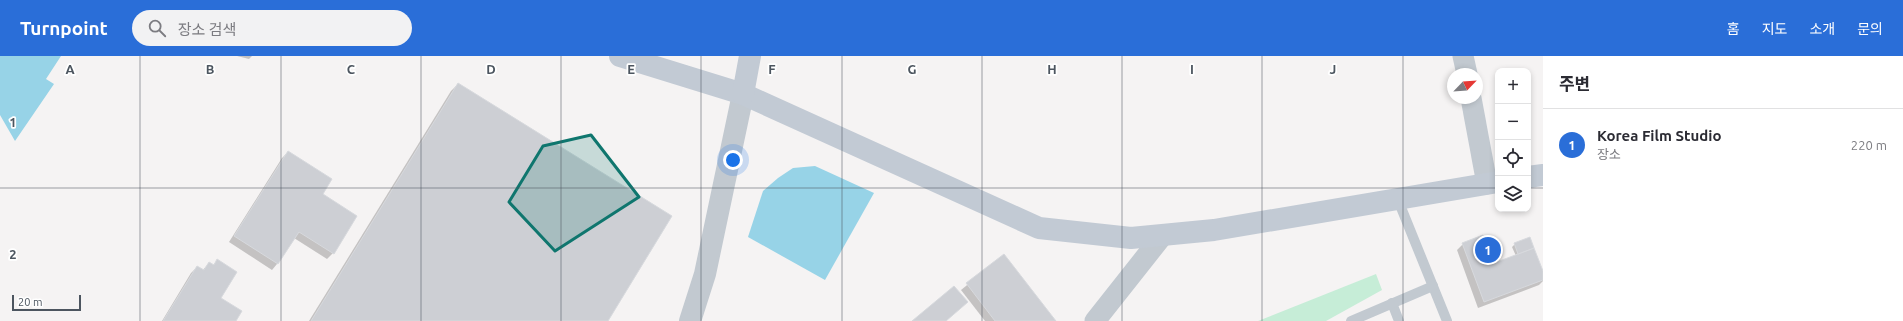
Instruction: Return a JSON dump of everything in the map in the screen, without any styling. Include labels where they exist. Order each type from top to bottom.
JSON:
[{"type":"main road","points":[[620,56],[743,94],[1039,228],[1131,238],[1214,230],[1492,183]]},
{"type":"main road","points":[[743,94],[750,56]]},
{"type":"main road","points":[[1531,177],[1543,175]]},
{"type":"street","points":[[1463,56],[1466,68]]},
{"type":"street","points":[[690,321],[705,274],[743,94]]},
{"type":"street","points":[[1472,104],[1492,183]]},
{"type":"street","points":[[1095,321],[1163,235]]},
{"type":"lane","points":[[1398,200],[1447,321]]},
{"type":"lane","points":[[1351,321],[1433,286]]},
{"type":"lane","points":[[1392,303],[1399,321]]},
{"type":"highlighted area","points":[[591,135],[639,197],[555,251],[509,202],[543,146]]},
{"type":"green space","points":[[1376,274],[1382,290],[1326,321],[1258,321]]},
{"type":"water","points":[[0,56],[61,56],[46,79],[54,84],[15,141],[0,115]]},
{"type":"water","points":[[815,166],[874,193],[825,280],[748,237],[763,191],[793,168]]},
{"type":"building","points":[[458,83],[672,216],[608,321],[311,321]]},
{"type":"building","points":[[288,151],[332,179],[323,194],[357,216],[334,254],[299,232],[278,264],[234,236]]},
{"type":"building","points":[[1483,235],[1494,263],[1534,248],[1543,271],[1543,280],[1484,302],[1462,243]]},
{"type":"building","points":[[1530,237],[1534,248],[1518,254],[1514,243]]},
{"type":"building","points":[[1004,254],[1056,321],[995,321],[966,283]]},
{"type":"building","points":[[217,259],[237,272],[221,298],[242,311],[236,321],[163,321],[197,266],[204,270],[209,262],[214,265]]},
{"type":"building","points":[[954,286],[968,302],[946,321],[912,321]]},
{"type":"place","name":"Korea Film Studio","points":[[1488,250]]}]
